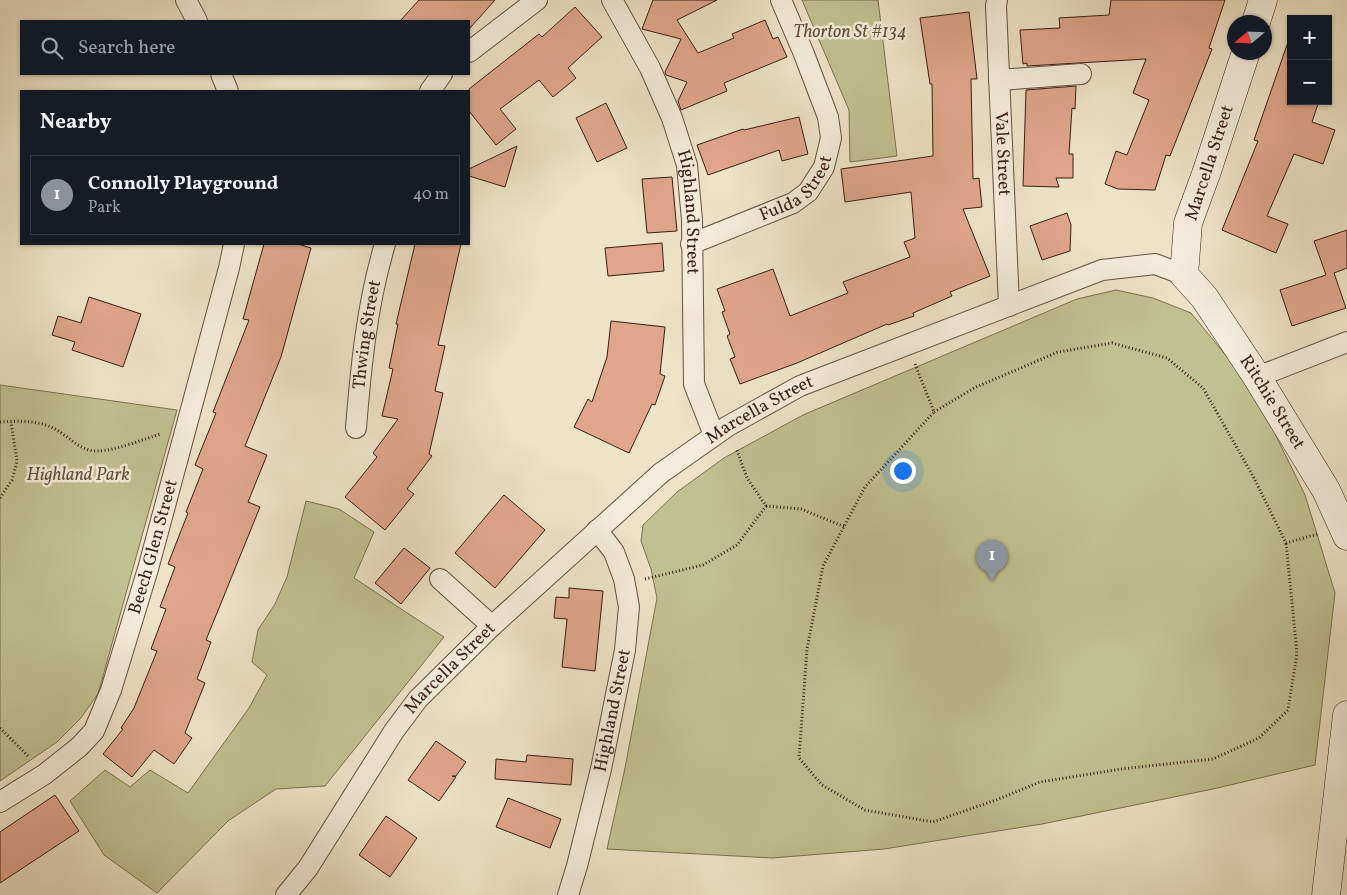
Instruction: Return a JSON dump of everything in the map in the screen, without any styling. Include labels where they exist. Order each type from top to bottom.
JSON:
[{"type":"street","points":[[186,0],[196,20]]},
{"type":"street","points":[[470,51],[537,0]]},
{"type":"street","name":"Highland Street","points":[[612,0],[650,68],[672,118],[687,165],[692,220],[694,384],[721,431]]},
{"type":"street","name":"Fulda Street","points":[[691,244],[793,203],[808,192],[824,167],[831,138],[828,117],[781,0]]},
{"type":"street","name":"Vale Street","points":[[997,0],[1009,306]]},
{"type":"street","points":[[1258,15],[1263,0]]},
{"type":"street","name":"Marcella Street","points":[[286,895],[308,868],[407,712],[418,699],[492,626],[661,473],[721,431],[800,386],[1102,270],[1155,264],[1184,275],[1188,223],[1243,60]]},
{"type":"street","points":[[999,80],[1080,74]]},
{"type":"street","points":[[221,75],[228,90]]},
{"type":"street","points":[[431,90],[441,75]]},
{"type":"street","name":"Beech Glen Street","points":[[0,802],[45,774],[79,747],[94,731],[111,690],[148,569],[230,268],[234,245]]},
{"type":"street","name":"Thwing Street","points":[[356,428],[362,352],[378,265],[385,245]]},
{"type":"street","name":"Ritchie Street","points":[[1184,275],[1204,297],[1257,377],[1326,490],[1345,532]]},
{"type":"street","points":[[1257,377],[1347,342]]},
{"type":"street","name":"Highland Street","points":[[568,895],[601,769],[624,650],[629,607],[624,579],[614,552],[598,530]]},
{"type":"street","points":[[440,580],[492,626]]},
{"type":"street","points":[[1326,895],[1347,715]]},
{"type":"path","points":[[1112,343],[1167,358],[1204,388],[1254,478],[1286,543],[1297,653],[1288,710],[1259,738],[1213,759],[1121,769],[1040,782],[933,822],[865,810],[822,785],[799,758],[807,648],[823,566],[865,486],[934,412],[974,388],[1058,352],[1112,343]]},
{"type":"path","points":[[908,345],[934,412]]},
{"type":"path","points":[[0,422],[22,420],[54,428],[77,444],[96,451],[186,428]]},
{"type":"path","points":[[0,498],[12,480],[17,461],[11,422]]},
{"type":"path","points":[[721,431],[747,478],[766,506]]},
{"type":"path","points":[[766,506],[801,509],[845,527]]},
{"type":"path","points":[[643,570],[646,579],[703,564],[738,545],[766,506]]},
{"type":"path","points":[[1286,543],[1345,532]]},
{"type":"path","points":[[0,728],[45,774]]},
{"type":"green space","name":"Thorton St #134","points":[[802,0],[878,0],[897,156],[850,162],[849,110]]},
{"type":"green space","points":[[1116,290],[1153,298],[1191,313],[1252,387],[1305,495],[1335,593],[1315,765],[1213,789],[1042,824],[884,849],[772,858],[607,849],[625,768],[657,598],[651,569],[641,541],[643,525],[677,492],[724,458],[803,415],[1077,299]]},
{"type":"green space","name":"Highland Park","points":[[0,385],[177,410],[98,694],[80,719],[57,742],[0,781]]},
{"type":"green space","points":[[306,501],[339,509],[374,532],[354,578],[444,637],[325,786],[276,789],[228,821],[157,893],[104,855],[70,801],[105,770],[130,787],[150,770],[188,793],[249,708],[267,675],[252,662],[258,630],[275,604],[287,577]]},
{"type":"building","points":[[419,0],[495,0],[470,28],[470,20],[401,20]]},
{"type":"building","points":[[653,0],[717,0],[677,20],[698,53],[734,38],[732,34],[765,20],[773,39],[778,37],[787,57],[724,83],[727,91],[681,110],[678,101],[687,82],[666,75],[665,72],[681,39],[642,29]]},
{"type":"building","points":[[1111,0],[1225,0],[1209,48],[1212,49],[1170,156],[1166,155],[1155,190],[1118,189],[1105,184],[1116,151],[1127,155],[1149,100],[1133,93],[1146,59],[1027,66],[1027,63],[1023,64],[1020,30],[1060,28],[1059,18],[1109,15]]},
{"type":"building","points":[[575,7],[602,37],[568,68],[576,78],[553,97],[539,80],[500,109],[516,129],[496,145],[470,112],[469,89],[539,34],[542,37]]},
{"type":"building","points":[[969,12],[977,79],[971,79],[973,179],[979,178],[982,207],[963,209],[990,276],[950,292],[952,296],[913,313],[914,316],[887,324],[797,363],[740,384],[730,359],[735,357],[727,336],[730,334],[722,312],[725,311],[717,289],[773,269],[790,316],[848,293],[843,282],[910,257],[904,242],[915,238],[911,192],[845,202],[841,169],[933,156],[932,84],[930,84],[920,18]]},
{"type":"building","points":[[1287,45],[1287,105],[1318,105],[1312,122],[1335,130],[1323,164],[1294,154],[1267,216],[1288,224],[1276,253],[1222,230],[1258,141],[1254,140]]},
{"type":"building","points":[[1076,86],[1075,109],[1072,108],[1069,154],[1073,154],[1073,178],[1056,178],[1059,187],[1023,186],[1026,90]]},
{"type":"building","points":[[606,103],[627,148],[597,162],[576,118]]},
{"type":"building","points":[[799,117],[808,154],[782,161],[779,150],[708,175],[697,145],[743,129]]},
{"type":"building","points":[[517,146],[505,187],[470,176],[470,169]]},
{"type":"building","points":[[672,177],[677,231],[647,233],[642,179]]},
{"type":"building","points":[[1067,213],[1071,225],[1070,251],[1042,260],[1030,226]]},
{"type":"building","points":[[1347,230],[1347,268],[1334,273],[1346,308],[1292,326],[1280,290],[1326,275],[1314,241]]},
{"type":"building","points":[[662,243],[664,271],[608,276],[605,248]]},
{"type":"building","points":[[264,245],[301,245],[311,248],[281,357],[245,446],[267,455],[248,502],[260,507],[206,640],[211,642],[197,679],[205,683],[185,733],[192,738],[174,764],[154,750],[132,777],[103,754],[123,729],[121,728],[134,708],[157,651],[151,649],[166,609],[160,607],[175,567],[168,564],[203,469],[195,465],[216,413],[213,412],[249,320],[243,319]]},
{"type":"building","points":[[415,245],[461,245],[438,345],[445,346],[435,391],[443,393],[429,454],[432,456],[407,489],[414,494],[385,530],[345,497],[377,457],[373,453],[398,419],[382,416],[393,369],[389,368],[398,324],[396,324]]},
{"type":"building","points":[[89,297],[141,314],[123,367],[72,350],[75,342],[52,335],[58,316],[81,323]]},
{"type":"building","points":[[611,321],[665,327],[660,374],[665,376],[655,405],[652,404],[629,453],[574,427],[588,399],[592,402],[607,357]]},
{"type":"building","points":[[504,495],[545,530],[495,588],[455,553]]},
{"type":"building","points":[[404,548],[430,568],[401,604],[375,583]]},
{"type":"building","points":[[569,588],[603,591],[595,671],[562,667],[567,619],[554,618],[556,597],[569,598]]},
{"type":"building","points":[[436,741],[466,762],[456,776],[452,776],[456,777],[439,801],[408,780]]},
{"type":"building","points":[[527,755],[573,759],[571,785],[495,779],[496,759],[526,762]]},
{"type":"building","points":[[55,795],[79,831],[0,883],[0,832]]},
{"type":"building","points":[[508,798],[561,819],[550,848],[496,827]]},
{"type":"building","points":[[386,816],[417,838],[390,877],[359,855]]},
{"type":"place","name":"Connolly Playground","points":[[992,581]]}]
